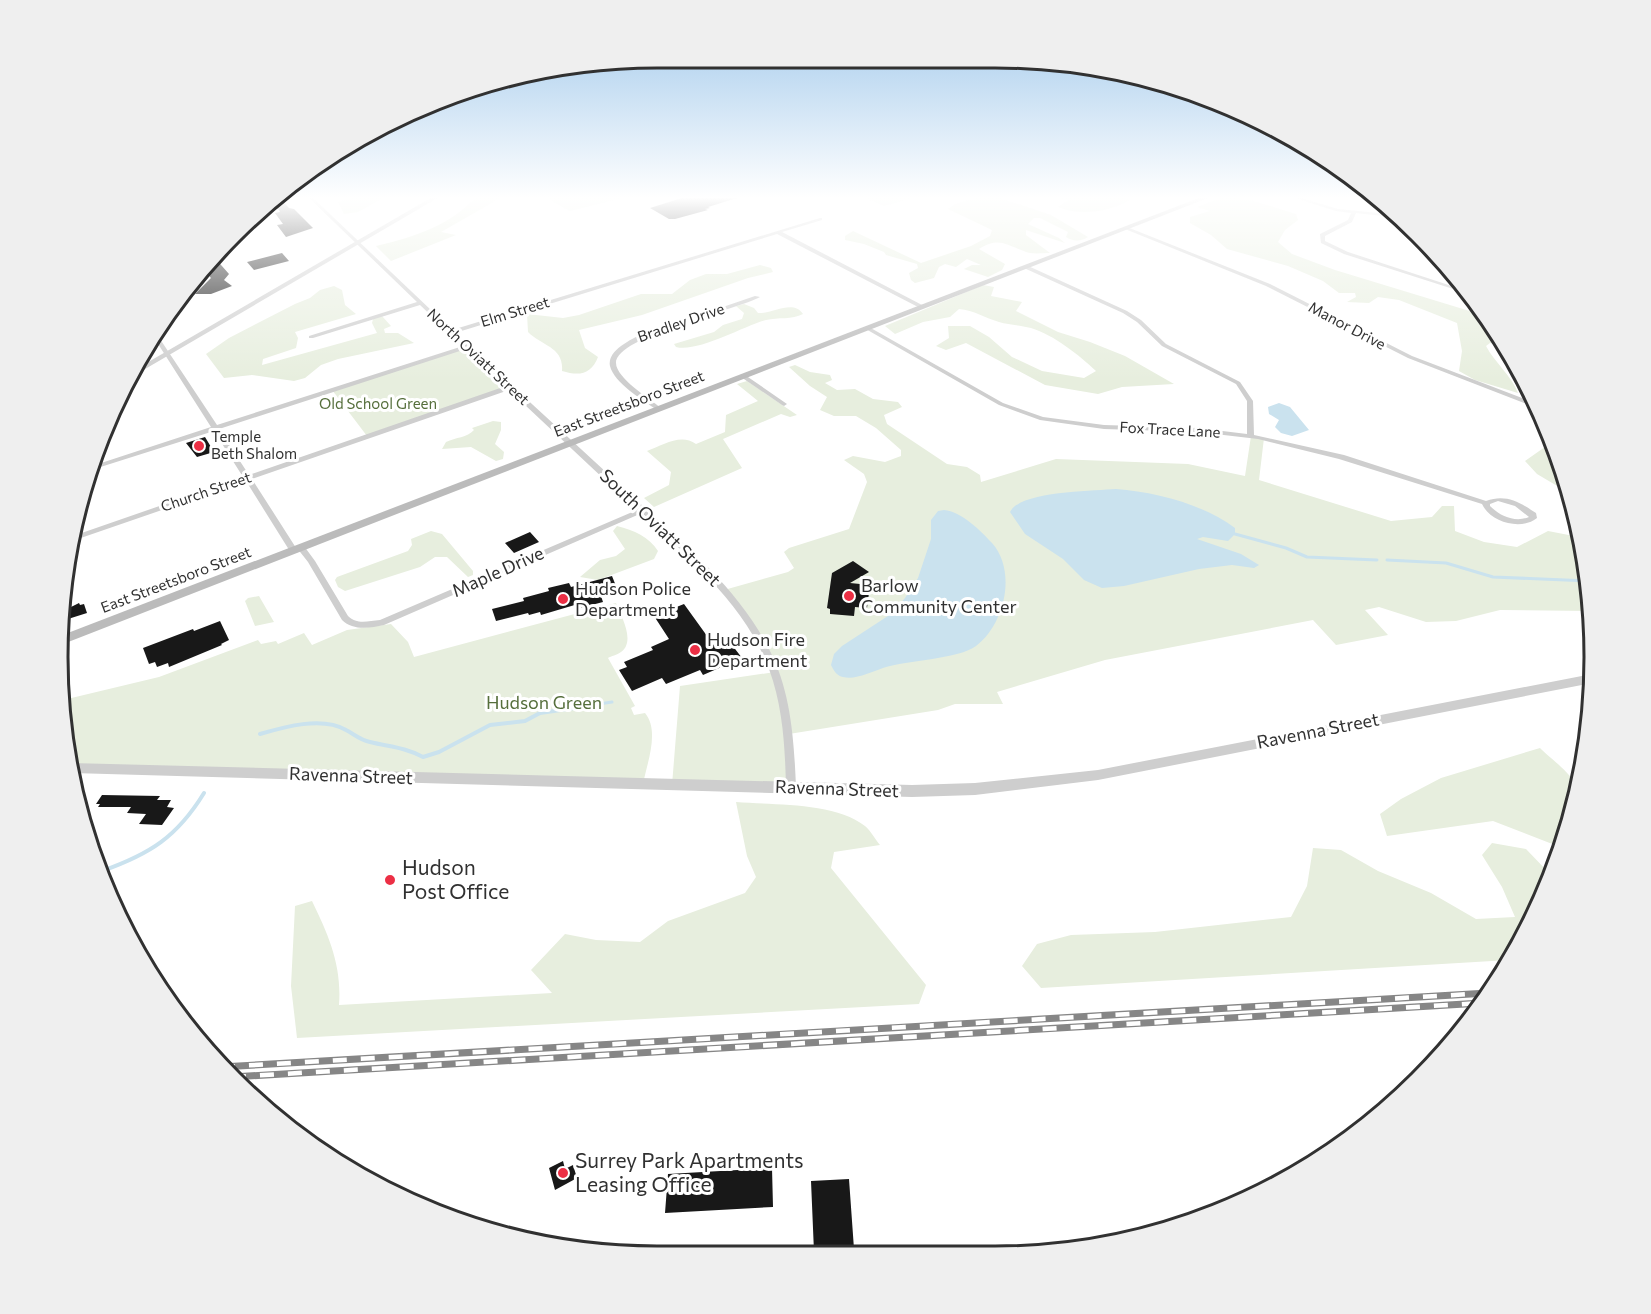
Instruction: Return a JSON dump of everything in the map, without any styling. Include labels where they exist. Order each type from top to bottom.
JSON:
[{"type":"main road","name":"East Streetsboro Street","points":[[69,637],[1051,257]]},
{"type":"street","points":[[142,369],[333,257]]},
{"type":"street","name":"North Oviatt Street","points":[[373,257],[570,443]]},
{"type":"street","name":"Elm Street","points":[[451,332],[694,257]]},
{"type":"street","points":[[826,257],[922,307]]},
{"type":"street","name":"Manor Drive","points":[[1200,257],[1268,285],[1421,362],[1526,402]]},
{"type":"street","points":[[1359,257],[1454,288]]},
{"type":"street","points":[[1026,267],[1125,312],[1139,321],[1164,345],[1238,383],[1250,401],[1251,436]]},
{"type":"street","name":"Bradley Drive","points":[[659,409],[615,373],[612,361],[616,351],[645,335],[757,297]]},
{"type":"street","points":[[311,337],[421,303]]},
{"type":"street","name":"Fox Trace Lane","points":[[867,328],[1000,404],[1042,419],[1104,427],[1162,428],[1251,436],[1341,457],[1485,503],[1489,510],[1510,520],[1524,522],[1533,518],[1530,511],[1511,502],[1492,499],[1485,503]]},
{"type":"street","points":[[159,341],[247,478],[297,550]]},
{"type":"street","points":[[100,465],[467,347]]},
{"type":"street","points":[[743,376],[784,404]]},
{"type":"street","name":"Church Street","points":[[80,536],[510,387]]},
{"type":"street","name":"South Oviatt Street","points":[[570,443],[707,570],[755,632],[771,660],[784,708],[790,747],[791,787]]},
{"type":"street","name":"Maple Drive","points":[[297,550],[311,561],[350,623],[367,625],[381,623],[643,510]]},
{"type":"street","name":"Ravenna Street","points":[[78,768],[912,791],[975,789],[1046,783],[1098,775],[1583,680]]},
{"type":"green space","points":[[387,257],[400,257],[391,261]]},
{"type":"green space","points":[[894,257],[909,257],[921,263],[938,257],[993,257],[1005,264],[1002,270],[988,277],[964,269],[972,265],[981,265],[967,259],[956,267],[945,264],[939,267],[934,278],[915,283],[911,280],[909,273],[918,268],[917,264]]},
{"type":"green space","points":[[1257,257],[1301,257],[1472,312],[1494,344],[1490,343],[1486,346],[1518,393],[1475,380],[1459,371],[1462,351],[1457,323],[1399,300],[1378,297],[1369,303],[1347,302],[1356,297],[1355,293],[1339,293],[1323,281],[1288,266]]},
{"type":"green space","points":[[760,265],[771,268],[773,272],[748,278],[642,315],[579,330],[585,348],[598,357],[592,367],[584,373],[562,371],[562,363],[556,352],[528,332],[527,314],[563,318],[579,315],[641,294],[672,294],[690,280],[706,274],[727,274]]},
{"type":"green space","points":[[983,285],[994,287],[991,296],[1022,302],[1016,311],[1058,332],[1125,356],[1174,384],[1122,387],[1098,394],[1045,385],[966,343],[946,350],[936,346],[949,338],[948,326],[970,326],[989,337],[1012,357],[1042,371],[1084,378],[1096,371],[1066,346],[1040,331],[999,322],[975,312],[959,309],[950,317],[923,322],[895,334],[885,326]]},
{"type":"green space","points":[[334,286],[342,290],[345,305],[356,314],[295,332],[298,338],[296,348],[263,359],[262,365],[377,333],[372,323],[373,319],[382,316],[391,326],[384,329],[385,333],[398,333],[414,343],[338,359],[321,365],[305,378],[294,381],[252,375],[224,378],[206,354],[229,338],[310,298],[320,290]]},
{"type":"green space","points":[[744,304],[754,308],[758,313],[788,307],[799,310],[803,314],[766,320],[696,346],[685,348],[676,347],[674,344],[714,332],[723,325],[742,319],[744,313],[736,306]]},
{"type":"green space","name":"Old School Green","points":[[467,347],[510,387],[367,436],[332,390]]},
{"type":"green space","points":[[795,365],[810,372],[830,375],[832,380],[825,383],[837,390],[855,389],[873,399],[898,402],[902,407],[884,415],[887,424],[947,464],[967,467],[980,475],[981,482],[1056,459],[1188,464],[1245,476],[1251,436],[1264,438],[1259,480],[1391,521],[1432,517],[1442,506],[1454,506],[1455,531],[1484,542],[1517,547],[1548,531],[1570,535],[1581,611],[1500,610],[1456,621],[1426,622],[1379,607],[1365,610],[1388,635],[1336,645],[1313,620],[1105,660],[997,692],[1003,704],[955,704],[938,710],[789,734],[791,787],[672,785],[680,686],[775,672],[771,660],[724,590],[788,572],[794,568],[784,552],[789,548],[849,529],[867,482],[864,474],[844,460],[853,456],[885,462],[901,456],[901,450],[876,428],[856,416],[834,416],[820,410],[827,397],[810,386],[789,367]]},
{"type":"green space","points":[[747,381],[797,415],[790,417],[781,414],[723,439],[742,468],[654,507],[644,498],[669,485],[671,472],[647,451],[678,440],[696,444],[725,432],[726,415],[758,401],[737,384]]},
{"type":"green space","points":[[493,421],[501,422],[501,430],[495,444],[504,452],[503,459],[496,461],[471,447],[442,449],[446,442],[468,435],[474,430],[472,428]]},
{"type":"green space","points":[[1545,447],[1558,486],[1537,474],[1525,461]]},
{"type":"green space","points":[[617,526],[646,538],[658,551],[654,559],[598,580],[580,577],[600,560],[616,556],[625,549],[613,531]]},
{"type":"green space","points":[[431,531],[442,534],[473,571],[473,575],[468,577],[447,557],[435,557],[420,567],[345,591],[338,587],[335,580],[337,577],[408,551],[412,545],[411,539]]},
{"type":"green space","points":[[259,596],[274,622],[255,626],[245,601],[248,598]]},
{"type":"green space","name":"Hudson Green","points":[[616,603],[626,628],[627,642],[621,652],[608,658],[635,706],[631,708],[634,715],[645,713],[652,729],[651,747],[643,784],[78,768],[69,698],[159,677],[258,640],[261,644],[276,641],[278,644],[304,633],[312,645],[347,630],[391,624],[408,642],[414,657]]},
{"type":"green space","points":[[1540,748],[1571,778],[1553,844],[1493,821],[1387,836],[1380,814],[1401,799],[1441,778]]},
{"type":"green space","points":[[736,802],[821,809],[852,818],[867,828],[880,845],[834,852],[831,868],[926,985],[919,1004],[297,1038],[291,986],[295,906],[312,901],[324,927],[336,964],[339,1005],[552,993],[531,970],[565,934],[596,940],[640,942],[668,921],[745,893],[756,877],[747,856]]},
{"type":"green space","points":[[1492,843],[1526,849],[1544,868],[1523,918],[1500,961],[1041,988],[1022,966],[1037,944],[1071,935],[1155,932],[1291,917],[1307,886],[1313,848],[1341,850],[1378,871],[1431,893],[1476,919],[1515,917],[1502,887],[1482,855]]},
{"type":"water","points":[[1279,403],[1290,407],[1309,430],[1292,436],[1281,433],[1275,427],[1279,420],[1269,414],[1268,407]]},
{"type":"water","points":[[1116,489],[1162,496],[1208,512],[1235,528],[1235,534],[1228,541],[1203,537],[1197,539],[1241,554],[1259,565],[1254,568],[1232,565],[1199,569],[1124,586],[1102,588],[1084,580],[1063,559],[1025,534],[1010,512],[1016,505],[1042,496]]},
{"type":"water","points":[[944,510],[957,514],[970,522],[992,543],[1000,555],[1006,582],[1004,597],[994,625],[976,646],[958,654],[893,665],[858,677],[839,676],[831,665],[834,654],[842,646],[891,614],[905,598],[918,578],[931,539],[931,520],[938,511]]},
{"type":"building","points":[[265,257],[286,257],[289,261],[254,270],[247,262]]},
{"type":"building","points":[[219,263],[229,274],[224,280],[232,286],[211,294],[195,294],[211,278],[208,275]]},
{"type":"building","name":"Temple Beth Shalom","points":[[205,437],[214,452],[197,457],[186,443]]},
{"type":"building","points":[[530,532],[539,542],[514,553],[505,543]]},
{"type":"building","name":"Barlow Community Center","points":[[853,561],[869,572],[850,583],[870,585],[867,608],[855,607],[854,616],[830,614],[830,609],[827,608],[832,573]]},
{"type":"building","name":"Hudson Police Department","points":[[612,576],[618,591],[601,596],[603,602],[580,608],[578,604],[541,615],[540,612],[529,615],[528,613],[496,621],[492,609],[524,601],[523,598],[549,591],[548,588],[569,583],[571,587]]},
{"type":"building","points":[[79,603],[84,604],[87,613],[69,619],[70,607]]},
{"type":"building","name":"Hudson Fire Department","points":[[684,604],[715,647],[729,641],[742,658],[703,675],[700,670],[666,684],[662,678],[632,691],[619,670],[627,667],[624,662],[653,650],[651,647],[669,639],[654,616]]},
{"type":"building","points":[[220,621],[229,640],[222,645],[169,667],[168,663],[157,667],[155,662],[149,664],[143,648]]},
{"type":"building","points":[[102,795],[160,796],[157,800],[171,800],[167,807],[174,808],[162,825],[139,824],[146,814],[127,813],[131,807],[98,807],[100,804],[96,804]]},
{"type":"building","name":"Surrey Park Apartments Leasing Office","points":[[563,1161],[565,1169],[573,1165],[577,1178],[555,1190],[549,1168]]},
{"type":"building","points":[[772,1168],[773,1207],[665,1213],[668,1174]]},
{"type":"building","points":[[849,1179],[854,1246],[814,1246],[811,1181]]},
{"type":"waterway","points":[[1235,534],[1286,548],[1307,557],[1377,560]]},
{"type":"waterway","points":[[1387,560],[1446,563],[1493,577],[1578,581]]},
{"type":"waterway","points":[[586,706],[612,702]]},
{"type":"waterway","points":[[260,734],[303,724],[326,724],[346,730],[366,741],[403,749],[423,757],[439,752],[490,725],[525,721],[540,713],[595,705]]},
{"type":"waterway","points":[[107,869],[134,858],[173,833],[204,793]]},
{"type":"railway","points":[[233,1066],[1478,994]]},
{"type":"railway","points":[[243,1076],[1471,1004]]},
{"type":"place","name":"Temple Beth Shalom","points":[[199,446]]},
{"type":"place","name":"Barlow Community Center","points":[[849,596]]},
{"type":"place","name":"Hudson Police Department","points":[[563,599]]},
{"type":"place","name":"Hudson Fire Department","points":[[695,650]]},
{"type":"place","name":"Hudson Post Office","points":[[390,880]]},
{"type":"place","name":"Surrey Park Apartments Leasing Office","points":[[563,1173]]}]
